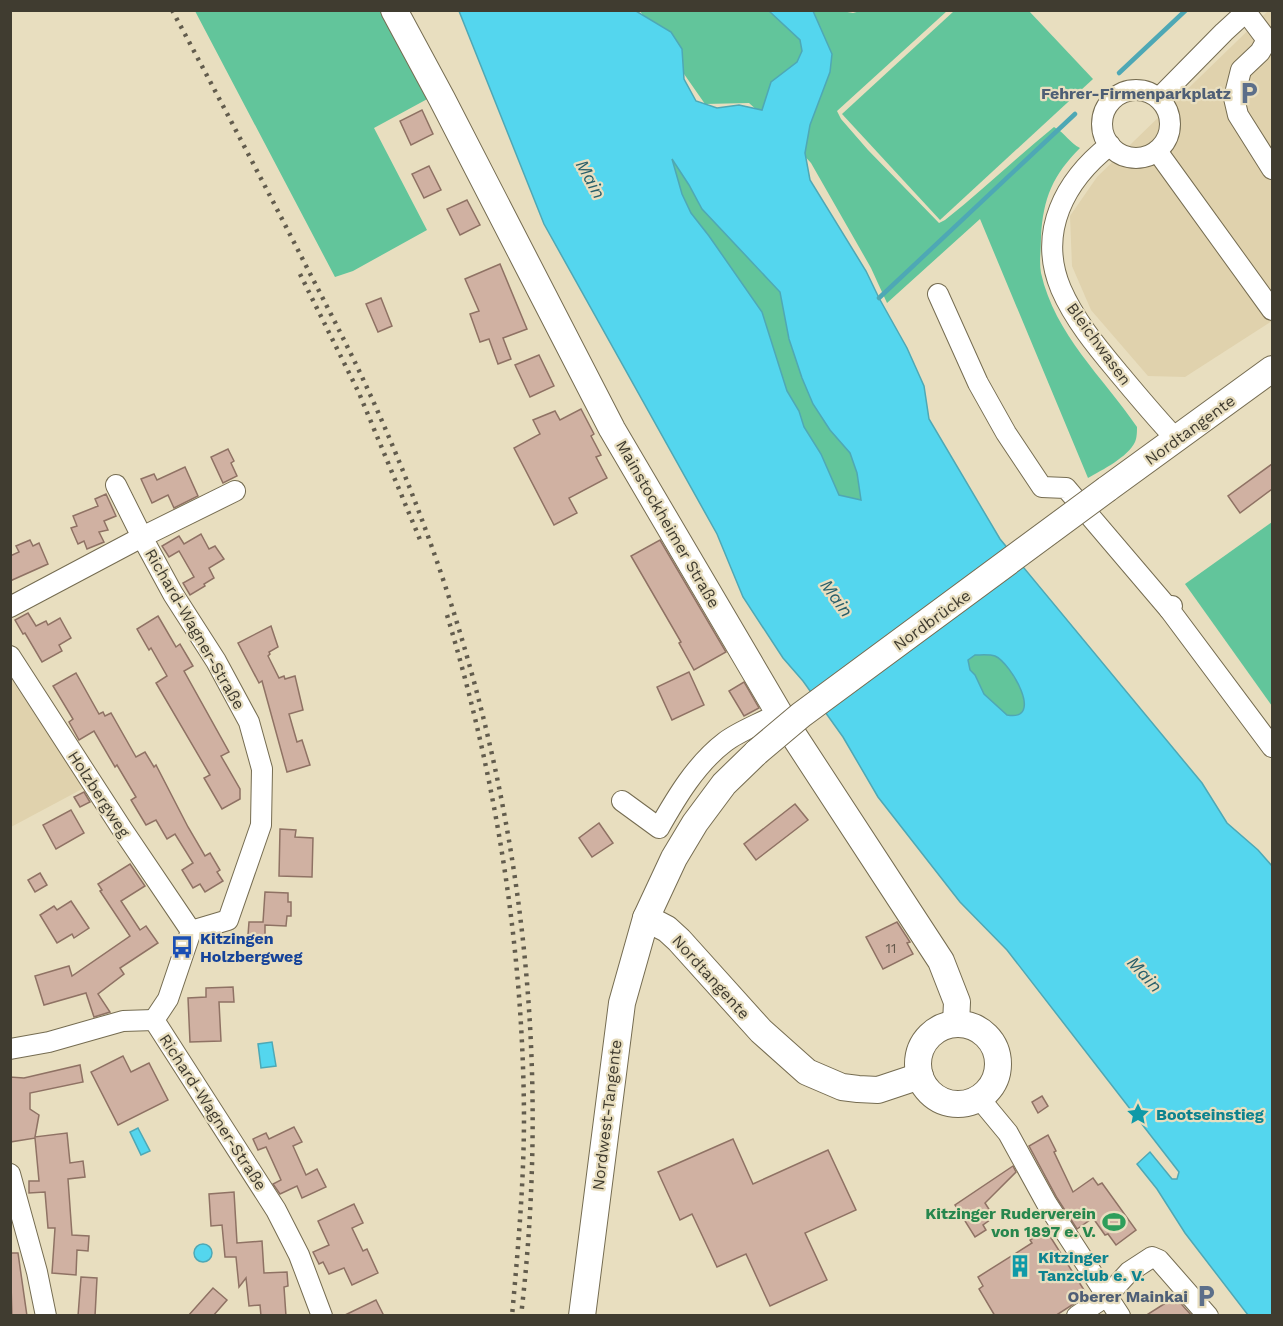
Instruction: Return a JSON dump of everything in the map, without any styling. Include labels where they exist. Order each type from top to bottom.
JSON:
[{"type":"main road","name":"Mainstockheimer Straße","points":[[394,10],[448,109],[601,408],[779,712],[941,961],[957,1002],[956,1024]]},
{"type":"main road","name":"Nordtangente","points":[[1107,489],[1272,369]]},
{"type":"main road","name":"Nordbrücke","points":[[646,918],[674,858],[695,823],[724,784],[758,752],[801,715],[945,611],[1107,489]]},
{"type":"main road","name":"Nordtangente","points":[[646,918],[667,929],[679,940],[745,1015],[807,1072],[842,1087],[878,1090],[920,1076]]},
{"type":"main road","name":"Nordwest-Tangente","points":[[582,1316],[622,1003],[646,918]]},
{"type":"main road","points":[[956,1024],[965,1024],[983,1032],[989,1038],[997,1054],[998,1063],[991,1087],[979,1098],[964,1103],[944,1101],[929,1090],[920,1076],[919,1058],[925,1042],[937,1030],[956,1024]]},
{"type":"street","points":[[1159,98],[1247,11],[1268,35],[1260,52],[1241,70],[1234,98],[1238,115],[1272,169]]},
{"type":"street","points":[[1136,90],[1149,92],[1159,98],[1169,113],[1170,123],[1165,142],[1157,151],[1138,158],[1128,157],[1110,145],[1104,134],[1102,123],[1104,113],[1117,96],[1136,90]]},
{"type":"street","name":"Bleichwasen","points":[[1110,145],[1084,168],[1073,182],[1062,203],[1054,227],[1055,271],[1060,288],[1071,309],[1093,341],[1177,440]]},
{"type":"street","points":[[1157,151],[1270,302]]},
{"type":"street","points":[[938,294],[978,383],[1006,433],[1042,488],[1066,488],[1171,607],[1272,747]]},
{"type":"street","points":[[116,485],[142,537]]},
{"type":"street","name":"Richard-Wagner-Straße","points":[[10,607],[235,491]]},
{"type":"street","name":"Richard-Wagner-Straße","points":[[142,537],[173,594],[216,661],[249,722],[262,769],[261,825],[228,920],[191,931],[168,999],[154,1020],[276,1210],[299,1255],[322,1316]]},
{"type":"street","name":"Holzbergweg","points":[[10,656],[191,931]]},
{"type":"street","points":[[622,801],[659,828],[684,786],[704,761],[725,742],[779,712]]},
{"type":"street","points":[[10,1049],[49,1042],[123,1021],[154,1020]]},
{"type":"street","points":[[979,1098],[1008,1133],[1047,1204],[1120,1316]]},
{"type":"street","points":[[10,1174],[37,1272],[46,1316]]},
{"type":"street","points":[[1077,1316],[1108,1295],[1129,1272],[1148,1258],[1156,1258],[1208,1316]]},
{"type":"shaded area","points":[[1268,11],[1272,11],[1272,321],[1185,377],[1148,376],[1091,310],[1072,266],[1070,216],[1097,177]]},
{"type":"shaded area","points":[[10,677],[84,788],[11,827],[10,827]]},
{"type":"green space","points":[[836,10],[853,13],[864,10],[947,11],[837,111],[841,119],[868,150],[939,223],[959,209],[1054,127],[1080,148],[1056,178],[1047,199],[1042,223],[1041,273],[1057,316],[1069,336],[1137,427],[1136,440],[1132,448],[1114,463],[1088,478],[980,219],[887,303],[871,268],[811,163],[789,139],[749,103],[705,104],[640,11]]},
{"type":"green space","points":[[195,11],[383,11],[431,97],[374,128],[427,230],[353,271],[335,277]]},
{"type":"green space","points":[[954,11],[1029,11],[1093,79],[940,220],[842,114]]},
{"type":"green space","points":[[671,157],[702,209],[780,292],[789,339],[802,378],[830,430],[850,453],[857,473],[861,500],[839,495],[821,454],[804,427],[799,411],[787,391],[762,312],[691,213],[682,194]]},
{"type":"green space","points":[[1272,522],[1272,706],[1185,584]]},
{"type":"green space","points":[[975,655],[995,656],[1009,669],[1024,701],[1023,710],[1018,715],[1007,715],[984,694],[970,670],[968,660]]},
{"type":"water","name":"Main","points":[[459,11],[636,11],[671,32],[682,49],[684,79],[696,101],[717,108],[739,105],[762,110],[771,82],[797,62],[802,51],[800,40],[769,11],[813,11],[832,54],[830,72],[810,125],[805,153],[810,180],[866,271],[907,348],[924,386],[929,419],[1000,539],[1202,783],[1227,823],[1258,850],[1272,866],[1272,1315],[1248,1315],[1185,1233],[1157,1189],[1137,1164],[1150,1152],[1172,1179],[1177,1179],[1179,1172],[1007,950],[960,902],[878,797],[843,737],[803,681],[783,658],[743,597],[717,534],[544,224]],"holes":[[[672,159],[702,209],[780,292],[789,339],[802,378],[813,404],[830,430],[850,453],[857,473],[861,500],[839,495],[821,454],[804,427],[799,411],[787,391],[762,312],[691,213],[682,194]],[[975,655],[995,656],[1009,669],[1024,701],[1023,710],[1018,715],[1007,715],[984,694],[970,670],[968,660]]]},
{"type":"water","points":[[272,1042],[276,1066],[261,1068],[258,1044]]},
{"type":"water","points":[[138,1128],[150,1151],[141,1155],[130,1132]]},
{"type":"water","points":[[203,1244],[209,1247],[212,1253],[209,1259],[203,1262],[197,1259],[194,1253],[197,1247]]},
{"type":"building","points":[[422,110],[433,134],[411,145],[400,121]]},
{"type":"building","points":[[429,166],[441,190],[424,198],[412,174]]},
{"type":"building","points":[[467,200],[480,225],[460,235],[447,209]]},
{"type":"building","points":[[500,264],[527,329],[503,338],[511,359],[498,364],[489,339],[480,342],[470,314],[479,311],[465,279]]},
{"type":"building","points":[[381,298],[392,326],[378,332],[366,304]]},
{"type":"building","points":[[539,355],[554,386],[530,397],[515,365]]},
{"type":"building","points":[[581,409],[594,434],[591,436],[601,455],[596,457],[607,478],[569,498],[577,513],[554,525],[514,448],[540,434],[533,420],[555,411],[560,420]]},
{"type":"building","points":[[228,449],[234,461],[231,463],[237,476],[223,483],[211,457]]},
{"type":"building","points":[[1272,464],[1272,489],[1240,513],[1228,496]]},
{"type":"building","points":[[185,467],[198,496],[174,508],[168,495],[152,503],[141,479],[154,474],[157,480]]},
{"type":"building","points":[[106,494],[116,516],[104,521],[108,530],[99,532],[104,542],[87,549],[84,541],[78,544],[71,528],[77,526],[73,516],[98,506],[95,499]]},
{"type":"building","points":[[201,534],[209,549],[215,546],[224,559],[209,568],[214,578],[190,595],[183,583],[194,577],[179,551],[169,557],[162,546],[179,536],[184,544]]},
{"type":"building","points":[[30,540],[33,546],[39,543],[48,564],[10,581],[10,556],[19,552],[16,546]]},
{"type":"building","points":[[660,540],[726,652],[694,670],[679,643],[681,642],[631,556]]},
{"type":"building","points":[[28,613],[36,626],[46,621],[48,625],[60,618],[71,638],[59,645],[62,651],[42,662],[15,620]]},
{"type":"building","points":[[158,616],[176,647],[180,644],[193,666],[184,671],[229,752],[221,756],[240,789],[240,799],[222,809],[204,778],[210,775],[156,683],[167,676],[137,629]]},
{"type":"building","points":[[271,626],[278,647],[269,652],[268,656],[279,678],[295,676],[303,710],[289,714],[297,742],[302,740],[310,765],[287,772],[262,681],[259,683],[238,643]]},
{"type":"building","points":[[689,672],[704,705],[672,720],[657,687]]},
{"type":"building","points":[[76,673],[99,714],[103,712],[105,716],[111,713],[136,757],[145,752],[154,767],[156,765],[188,827],[205,856],[210,853],[220,870],[217,872],[223,881],[205,892],[200,884],[193,888],[182,870],[193,863],[175,834],[167,839],[156,820],[146,825],[131,800],[136,797],[94,731],[79,740],[69,722],[73,719],[53,686]]},
{"type":"building","points":[[744,682],[759,708],[744,716],[729,691]]},
{"type":"building","points":[[84,792],[90,802],[80,807],[74,797]]},
{"type":"building","points":[[795,804],[808,820],[756,860],[744,844]]},
{"type":"building","points":[[71,810],[84,833],[56,849],[43,825]]},
{"type":"building","points":[[599,823],[613,843],[592,857],[579,838]]},
{"type":"building","points":[[280,829],[296,830],[295,837],[313,838],[312,877],[279,876]]},
{"type":"building","points":[[130,864],[145,886],[121,901],[140,930],[146,926],[158,943],[120,968],[124,974],[98,994],[110,1012],[94,1017],[86,993],[44,1005],[35,976],[69,966],[72,976],[130,936],[100,891],[102,890],[98,884]]},
{"type":"building","points":[[40,873],[47,885],[35,892],[28,880]]},
{"type":"building","points":[[265,892],[288,893],[288,902],[291,902],[291,916],[287,916],[286,926],[265,925],[265,936],[248,935],[249,922],[263,922]]},
{"type":"building","points":[[71,901],[89,928],[74,938],[72,934],[57,943],[40,915],[54,906],[57,910]]},
{"type":"building","points":[[897,922],[910,942],[907,943],[913,954],[883,969],[866,937]]},
{"type":"building","points":[[233,987],[234,1002],[219,1002],[221,1041],[190,1042],[188,998],[206,997],[206,988]]},
{"type":"building","points":[[123,1056],[131,1072],[149,1063],[168,1100],[118,1125],[91,1072]]},
{"type":"building","points":[[80,1065],[83,1082],[30,1093],[30,1109],[39,1115],[35,1137],[67,1133],[70,1163],[83,1161],[85,1177],[68,1179],[72,1235],[89,1236],[88,1251],[77,1250],[76,1275],[52,1273],[55,1228],[48,1228],[45,1192],[29,1193],[29,1181],[39,1181],[35,1138],[10,1142],[10,1077],[24,1078]]},
{"type":"building","points":[[1042,1096],[1048,1106],[1038,1113],[1032,1102]]},
{"type":"building","points":[[294,1127],[302,1142],[293,1146],[306,1175],[317,1169],[326,1187],[302,1198],[297,1186],[280,1194],[273,1184],[281,1180],[266,1147],[258,1150],[253,1139],[266,1133],[269,1139]]},
{"type":"building","points":[[1048,1135],[1073,1192],[1093,1178],[1098,1185],[1102,1183],[1136,1230],[1116,1245],[1108,1234],[1105,1235],[1093,1218],[1077,1229],[1029,1146]]},
{"type":"building","points":[[733,1139],[753,1184],[828,1150],[856,1210],[805,1233],[827,1280],[770,1306],[746,1254],[717,1267],[692,1214],[680,1220],[658,1172]]},
{"type":"building","points":[[1013,1166],[1016,1172],[985,1203],[994,1217],[983,1225],[986,1230],[975,1237],[955,1205]]},
{"type":"building","points":[[234,1192],[237,1243],[262,1241],[264,1273],[287,1272],[288,1286],[284,1287],[286,1316],[261,1316],[260,1305],[249,1306],[246,1278],[239,1287],[236,1257],[225,1257],[222,1225],[211,1226],[209,1194]]},
{"type":"building","points":[[354,1204],[363,1223],[352,1228],[363,1251],[367,1249],[378,1273],[352,1285],[344,1268],[329,1274],[323,1262],[319,1264],[313,1252],[329,1245],[318,1221]]},
{"type":"building","points":[[1046,1230],[1084,1290],[1083,1298],[1055,1316],[995,1316],[979,1289],[983,1286],[978,1277],[1032,1243],[1030,1240]]},
{"type":"building","points":[[10,1253],[18,1253],[27,1316],[12,1316]]},
{"type":"building","points":[[81,1277],[97,1278],[95,1316],[78,1316]]},
{"type":"building","points":[[213,1288],[227,1300],[213,1316],[188,1316]]},
{"type":"building","points":[[1175,1297],[1192,1316],[1145,1316]]},
{"type":"building","points":[[376,1300],[384,1316],[343,1316]]},
{"type":"waterway","points":[[1119,73],[1186,10]]},
{"type":"waterway","points":[[879,298],[1075,114]]},
{"type":"railway","points":[[172,10],[285,225],[369,392],[416,503],[455,615],[486,729],[510,843],[525,960],[532,1077],[531,1196],[521,1316]]},
{"type":"railway","points":[[300,274],[359,393],[421,542]]},
{"type":"railway","points":[[447,615],[480,738],[493,800],[504,862],[518,989],[524,1141],[512,1316]]},
{"type":"place","name":"Fehrer-Firmenparkplatz","points":[[1249,93]]},
{"type":"place","name":"Kitzingen Holzbergweg","points":[[182,947]]},
{"type":"place","name":"Bootseinstieg","points":[[1138,1114]]},
{"type":"place","name":"Kitzinger Ruderverein von 1897 e. V.","points":[[1114,1222]]},
{"type":"place","name":"Kitzinger Tanzclub e. V.","points":[[1020,1266]]},
{"type":"place","name":"Oberer Mainkai","points":[[1206,1296]]}]
